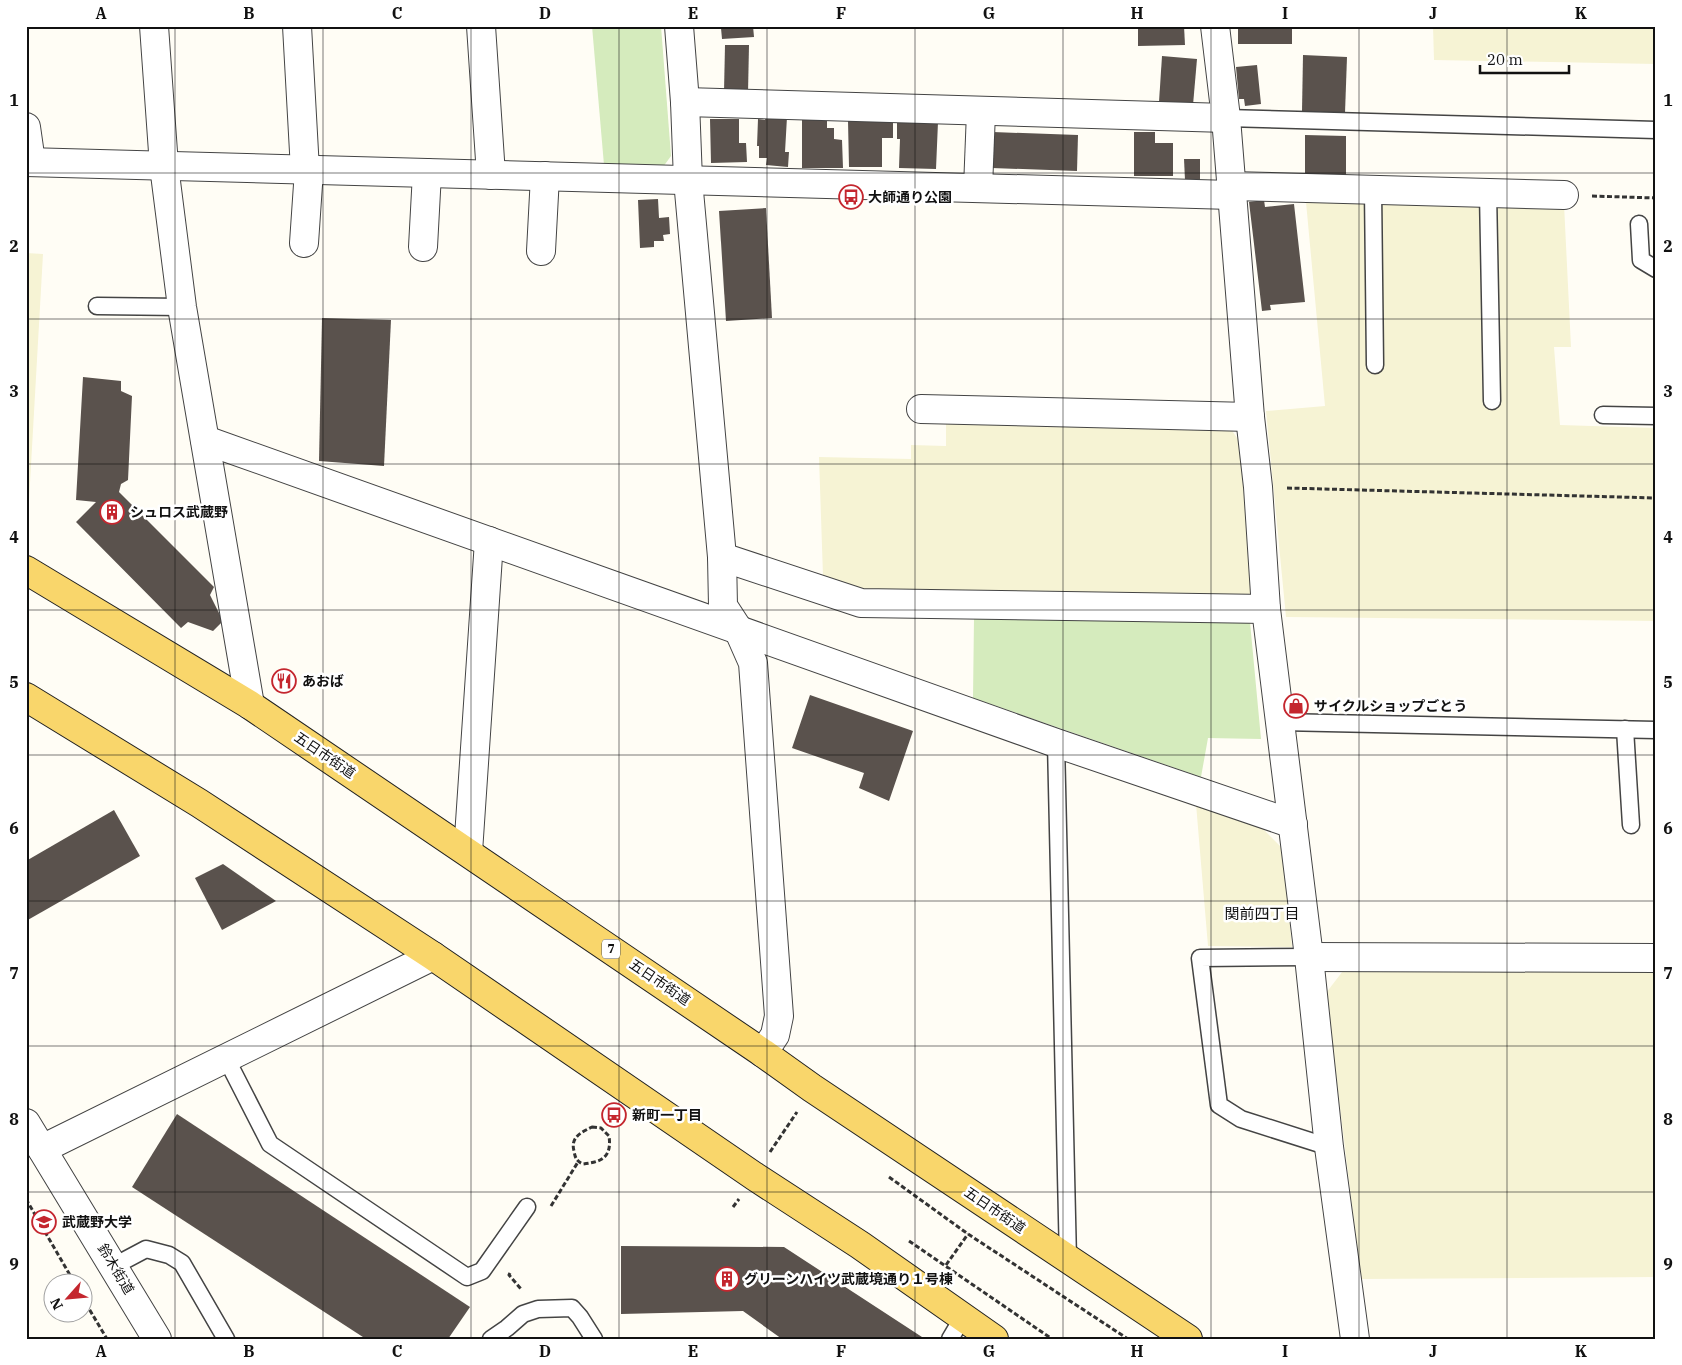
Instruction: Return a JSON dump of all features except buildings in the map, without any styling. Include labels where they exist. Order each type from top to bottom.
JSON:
[{"type":"main road","name":"五日市街道","points":[[26,570],[250,705],[764,1053],[812,1088],[1188,1339]]},
{"type":"main road","points":[[26,697],[199,803],[433,956],[730,1159],[860,1245],[956,1328],[994,1339]]},
{"type":"street","points":[[154,26],[164,166],[182,307],[250,705]]},
{"type":"street","points":[[297,26],[307,170],[304,243]]},
{"type":"street","points":[[481,26],[491,175]]},
{"type":"street","points":[[679,26],[685,102],[688,180],[722,558],[723,606],[738,629],[753,663],[780,1016],[775,1035],[764,1053]]},
{"type":"street","points":[[1216,26],[1226,118],[1250,417],[1258,487],[1266,609],[1293,824],[1329,1147],[1355,1339]]},
{"type":"street","points":[[685,102],[1226,118]]},
{"type":"street","points":[[978,188],[981,112]]},
{"type":"street","points":[[26,127],[29,162],[978,188],[1373,190],[1564,195]]},
{"type":"street","points":[[423,247],[427,173]]},
{"type":"street","points":[[541,251],[545,176]]},
{"type":"street","points":[[921,409],[1250,417]]},
{"type":"street","points":[[204,440],[1056,743],[1293,824]]},
{"type":"street","points":[[468,852],[489,540]]},
{"type":"street","points":[[722,558],[861,603],[1266,609]]},
{"type":"street","points":[[42,1149],[433,956]]},
{"type":"street","points":[[1308,957],[1656,958]]},
{"type":"street","name":"鈴木街道","points":[[26,1123],[157,1339]]},
{"type":"lane","points":[[1226,118],[1656,130]]},
{"type":"lane","points":[[1373,190],[1375,365]]},
{"type":"lane","points":[[1488,192],[1492,401]]},
{"type":"lane","points":[[1638,224],[1641,260],[1656,270]]},
{"type":"lane","points":[[97,306],[182,307]]},
{"type":"lane","points":[[1603,415],[1656,416]]},
{"type":"lane","points":[[1280,722],[1656,730]]},
{"type":"lane","points":[[1625,729],[1631,825]]},
{"type":"lane","points":[[1056,743],[1068,1260]]},
{"type":"lane","points":[[1308,957],[1200,958],[1219,1104],[1241,1119],[1329,1147]]},
{"type":"lane","points":[[226,1058],[270,1144],[467,1277],[482,1271],[527,1208]]},
{"type":"lane","points":[[114,1266],[146,1249],[169,1254],[182,1263],[226,1339]]},
{"type":"lane","points":[[491,1339],[523,1314],[538,1309],[572,1308],[580,1316],[594,1339]]},
{"type":"path","points":[[1564,195],[1656,198]]},
{"type":"path","points":[[1258,487],[1656,498]]},
{"type":"path","points":[[771,1151],[797,1111]]},
{"type":"path","points":[[592,1127],[601,1128],[609,1136],[610,1146],[608,1153],[601,1160],[582,1164],[578,1162],[572,1145],[575,1138],[583,1131],[592,1127]]},
{"type":"path","points":[[548,1210],[578,1162]]},
{"type":"path","points":[[26,1199],[68,1272]]},
{"type":"path","points":[[1052,1339],[946,1265],[968,1234],[1128,1339]]},
{"type":"path","points":[[514,1267],[508,1275],[538,1309]]},
{"type":"path","points":[[92,1314],[107,1339]]},
{"type":"shaded area","points":[[1433,26],[1656,26],[1656,64],[1434,60]]},
{"type":"shaded area","points":[[1306,202],[1564,204],[1571,347],[1554,347],[1560,425],[1656,428],[1656,621],[1286,617],[1266,411],[1325,406]]},
{"type":"shaded area","points":[[26,253],[43,254],[28,518],[26,520]]},
{"type":"shaded area","points":[[946,422],[1231,429],[1239,441],[1253,593],[1243,602],[866,593],[823,576],[819,457],[911,459],[911,445],[946,446]]},
{"type":"shaded area","points":[[1196,804],[1262,828],[1283,849],[1292,947],[1208,946]]},
{"type":"shaded area","points":[[1346,967],[1656,968],[1656,1277],[1361,1279],[1326,993]]},
{"type":"green space","points":[[592,26],[661,26],[671,156],[663,167],[604,165]]},
{"type":"green space","points":[[974,618],[1250,622],[1261,739],[1208,738],[1201,777],[973,698]]},
{"type":"place","name":"大師通り公園","points":[[851,197]]},
{"type":"place","name":"シュロス武蔵野","points":[[112,512]]},
{"type":"place","name":"あおば","points":[[284,681]]},
{"type":"place","name":"サイクルショップごとう","points":[[1296,706]]},
{"type":"place","name":"新町一丁目","points":[[614,1115]]},
{"type":"place","name":"武蔵野大学","points":[[44,1222]]},
{"type":"place","name":"グリーンハイツ武蔵境通り１号棟","points":[[727,1279]]},
{"type":"district","name":"関前四丁目","points":[[1262,914]]}]
